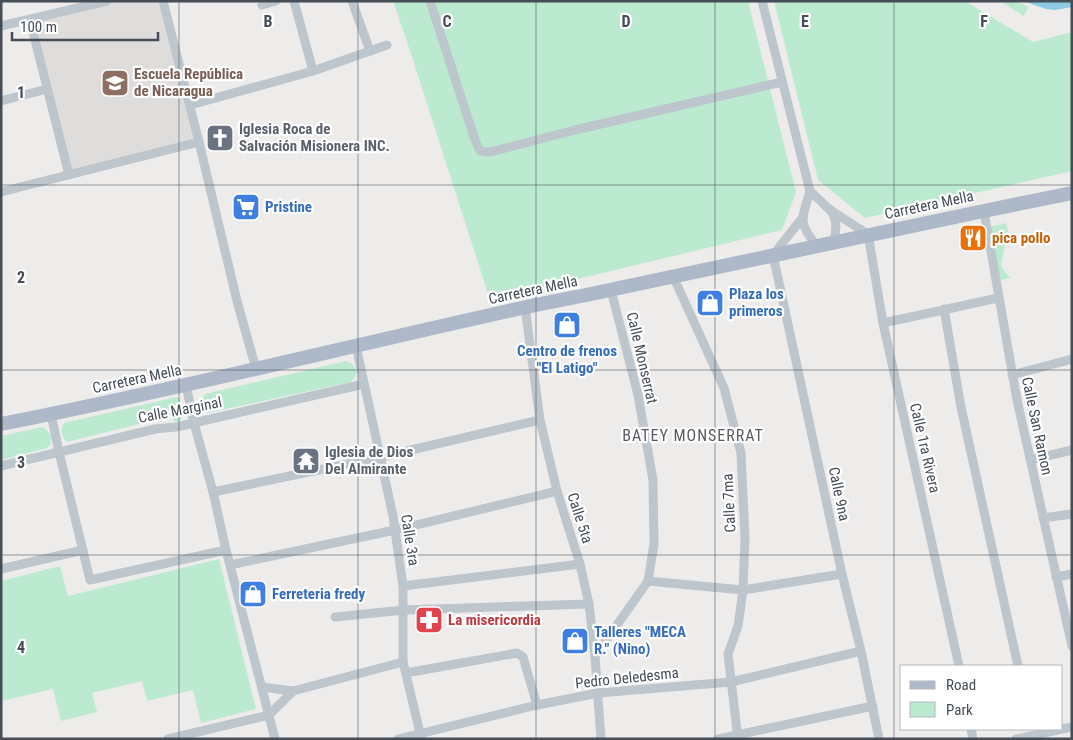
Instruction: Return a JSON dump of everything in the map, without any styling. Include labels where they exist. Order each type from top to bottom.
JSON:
[{"type":"main road","name":"Carretera Mella","points":[[1,424],[186,385],[525,307],[1072,193]]},
{"type":"street","points":[[1,26],[107,1]]},
{"type":"street","points":[[163,1],[237,301],[256,369]]},
{"type":"street","points":[[262,5],[276,1]]},
{"type":"street","points":[[294,1],[313,71]]},
{"type":"street","points":[[352,1],[370,51]]},
{"type":"street","points":[[430,1],[480,151],[494,152],[575,130],[782,82]]},
{"type":"street","points":[[762,1],[810,191],[803,217],[803,226],[816,246]]},
{"type":"street","points":[[30,20],[69,175]]},
{"type":"street","points":[[190,105],[313,71],[388,45]]},
{"type":"street","points":[[1,101],[47,89]]},
{"type":"street","points":[[1,192],[199,142]]},
{"type":"street","points":[[810,191],[830,210],[868,234]]},
{"type":"street","points":[[830,210],[836,225],[834,242]]},
{"type":"street","name":"Calle San Ramon","points":[[984,211],[1012,374],[1071,641]]},
{"type":"street","points":[[773,255],[803,217]]},
{"type":"street","name":"Calle 1ra Rivera","points":[[868,234],[883,323],[959,665]]},
{"type":"street","name":"Calle 9na","points":[[773,255],[879,739]]},
{"type":"street","name":"Calle 7ma","points":[[672,276],[724,388],[741,454],[745,538],[743,590],[738,626],[728,654],[738,737]]},
{"type":"street","name":"Calle Monserrat","points":[[595,656],[648,581],[654,544],[653,480],[638,395],[611,290]]},
{"type":"street","points":[[883,323],[998,298]]},
{"type":"street","name":"Calle 5ta","points":[[525,307],[540,420],[556,491],[580,564],[589,604],[601,739]]},
{"type":"street","points":[[944,310],[961,408],[1018,665]]},
{"type":"street","name":"Calle 3ra","points":[[356,346],[395,530],[404,586],[403,662],[421,736]]},
{"type":"street","points":[[1012,374],[1072,359]]},
{"type":"street","name":"Calle Marginal","points":[[1,466],[154,428],[176,427],[364,384]]},
{"type":"street","points":[[186,385],[275,739]]},
{"type":"street","points":[[51,414],[90,580],[226,550]]},
{"type":"street","points":[[213,492],[381,457],[540,420]]},
{"type":"street","points":[[1030,460],[1072,450]]},
{"type":"street","points":[[230,566],[395,530],[556,491]]},
{"type":"street","points":[[1043,518],[1072,514]]},
{"type":"street","points":[[1,569],[83,550]]},
{"type":"street","points":[[404,586],[580,564]]},
{"type":"street","points":[[648,581],[743,590],[842,574]]},
{"type":"street","points":[[1056,577],[1072,574]]},
{"type":"street","points":[[335,617],[404,610],[589,604]]},
{"type":"street","name":"Pedro Deledesma","points":[[398,739],[421,736],[538,705],[598,693],[731,682],[861,651]]},
{"type":"street","points":[[406,673],[517,653],[524,657],[538,705]]},
{"type":"street","points":[[262,687],[293,691],[403,662]]},
{"type":"street","points":[[168,739],[269,715],[293,691]]},
{"type":"street","points":[[718,739],[738,737],[872,706]]},
{"type":"street","points":[[1016,739],[1033,732],[1049,730]]},
{"type":"shaded area","name":"Escuela República de Nicaragua","points":[[113,1],[163,1],[199,142],[69,175],[31,24]]},
{"type":"green space","points":[[393,1],[748,1],[796,192],[782,230],[490,300]]},
{"type":"green space","points":[[774,1],[965,1],[1033,42],[1072,32],[1072,171],[865,218],[818,180]]},
{"type":"green space","points":[[1000,1],[1016,1],[1028,7],[1024,16]]},
{"type":"green space","points":[[1006,223],[1008,231],[1001,266],[1010,278],[1000,280],[989,227]]},
{"type":"green space","points":[[346,361],[352,364],[357,371],[351,382],[208,413],[200,405],[205,394]]},
{"type":"green space","points":[[177,397],[183,409],[183,415],[179,421],[176,422],[171,416],[67,442],[62,436],[64,423]]},
{"type":"green space","points":[[42,427],[51,436],[51,444],[47,448],[1,460],[1,436]]},
{"type":"green space","points":[[219,559],[256,709],[201,723],[193,690],[147,701],[142,681],[92,693],[97,712],[61,721],[53,689],[1,701],[1,581],[60,566],[68,596]]},
{"type":"water","points":[[1023,1],[1072,1],[1072,7],[1055,10],[1046,9]]},
{"type":"place","name":"Escuela República de Nicaragua","points":[[115,83]]},
{"type":"place","name":"Iglesia Roca de Salvación Misionera INC.","points":[[220,138]]},
{"type":"place","name":"Pristine","points":[[246,207]]},
{"type":"place","name":"pica pollo","points":[[973,238]]},
{"type":"place","name":"Plaza los primeros","points":[[710,303]]},
{"type":"place","name":"Centro de frenos \"El Latigo\"","points":[[567,325]]},
{"type":"place","name":"Iglesia de Dios Del Almirante","points":[[306,461]]},
{"type":"place","name":"Ferreteria fredy","points":[[253,594]]},
{"type":"place","name":"La misericordia","points":[[429,620]]},
{"type":"place","name":"Talleres \"MECA R.\" (Nino)","points":[[575,641]]},
{"type":"district","name":"BATEY MONSERRAT","points":[[693,435]]}]
